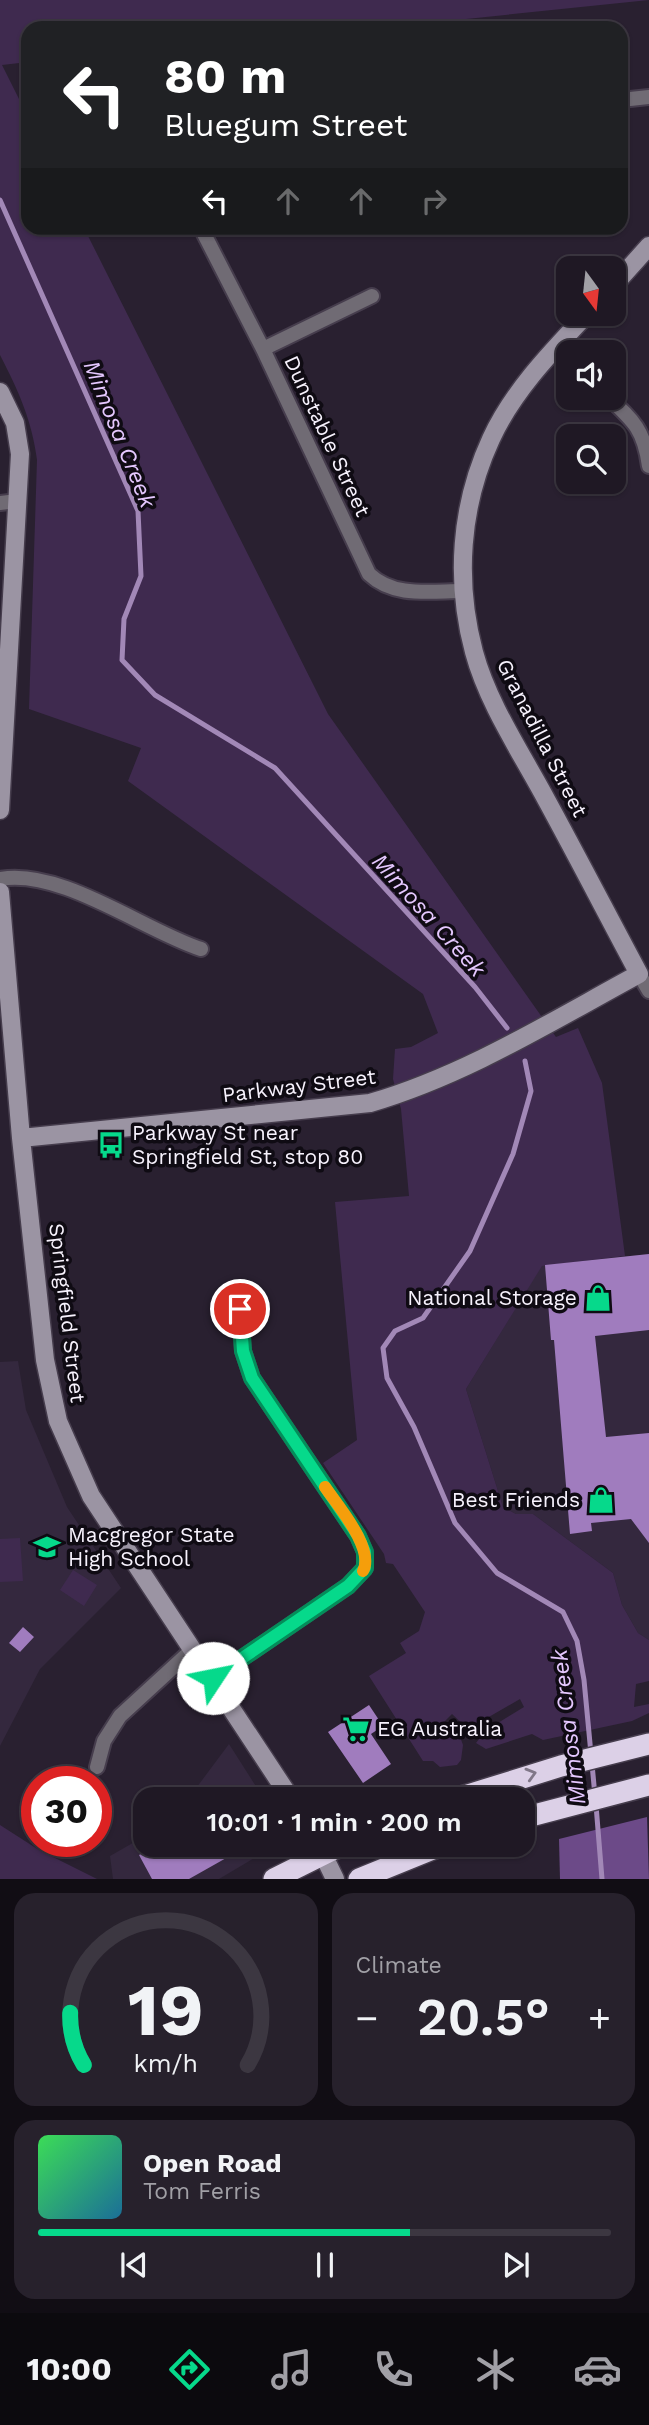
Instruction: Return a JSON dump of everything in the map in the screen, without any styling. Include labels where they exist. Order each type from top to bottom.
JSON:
[{"type":"highway","points":[[494,1787],[561,1766],[649,1744]]},
{"type":"highway","points":[[535,1815],[649,1785]]},
{"type":"highway","points":[[274,1879],[308,1857]]},
{"type":"highway","points":[[359,1879],[413,1857]]},
{"type":"street","points":[[628,99],[649,97]]},
{"type":"street","name":"Dunstable Street","points":[[205,235],[263,349],[369,574],[379,584],[401,591],[463,591]]},
{"type":"street","points":[[626,272],[649,246]]},
{"type":"street","points":[[263,349],[372,296]]},
{"type":"street","name":"Granadilla Street","points":[[576,326],[517,394],[492,437],[481,463],[465,527],[463,591],[475,654],[501,714],[649,991]]},
{"type":"street","points":[[0,392],[15,424],[18,444],[9,502],[0,810]]},
{"type":"street","points":[[623,410],[635,421],[645,442],[649,466]]},
{"type":"street","points":[[0,879],[38,880],[111,907],[174,940],[201,949]]},
{"type":"street","name":"Springfield Street","points":[[0,892],[21,1138],[45,1360],[58,1422],[91,1496],[283,1787]]},
{"type":"street","name":"Parkway Street","points":[[21,1138],[370,1103],[407,1092],[478,1061],[639,974]]},
{"type":"street","points":[[213,1678],[348,1586],[365,1568],[365,1552],[358,1536],[252,1378],[243,1351],[240,1309]]},
{"type":"street","points":[[97,1766],[104,1741],[120,1716],[193,1649]]},
{"type":"street","points":[[324,1857],[335,1879]]},
{"type":"shaded area","points":[[0,0],[649,0],[446,21],[21,21],[21,63],[2,65],[21,103],[21,235],[88,235],[328,714],[556,1037],[578,1028],[602,1083],[625,1256],[542,1266],[466,1389],[503,1507],[516,1514],[533,1514],[613,1573],[622,1605],[638,1633],[649,1640],[649,1681],[636,1684],[634,1707],[649,1704],[649,1713],[632,1721],[543,1740],[532,1734],[486,1749],[476,1743],[485,1731],[524,1707],[520,1699],[468,1729],[452,1714],[444,1722],[459,1734],[463,1745],[461,1760],[457,1765],[440,1767],[433,1761],[423,1761],[369,1676],[406,1653],[400,1643],[419,1631],[425,1612],[393,1564],[386,1563],[384,1554],[323,1463],[357,1440],[335,1202],[409,1196],[401,1109],[393,1079],[395,1049],[411,1047],[438,1033],[423,994],[128,781],[141,748],[29,709],[37,460],[32,432],[23,406],[0,355]]},
{"type":"shaded area","points":[[649,1254],[649,1640],[638,1633],[622,1605],[613,1573],[533,1514],[516,1514],[503,1507],[466,1389],[542,1265]]},
{"type":"shaded area","name":"Macgregor State High School","points":[[18,1361],[26,1410],[67,1507],[121,1588],[40,1669],[0,1746],[0,1362]]},
{"type":"shaded area","points":[[20,1538],[23,1581],[0,1582],[0,1539]]},
{"type":"shaded area","points":[[73,1570],[97,1585],[84,1606],[60,1590]]},
{"type":"shaded area","points":[[229,1744],[256,1787],[197,1787]]},
{"type":"shaded area","points":[[647,1817],[649,1879],[560,1879],[559,1839]]},
{"type":"shaded area","points":[[0,1825],[21,1838],[21,1857],[53,1857],[97,1879],[0,1879]]},
{"type":"shaded area","points":[[133,1843],[133,1857],[256,1857],[219,1879],[113,1879],[112,1855]]},
{"type":"building","points":[[649,1254],[649,1330],[595,1336],[606,1437],[649,1433],[649,1543],[631,1519],[591,1523],[592,1531],[570,1534],[545,1265]]},
{"type":"building","points":[[23,1627],[34,1637],[20,1652],[9,1643]]},
{"type":"building","points":[[369,1705],[383,1726],[371,1734],[391,1764],[363,1783],[328,1732]]},
{"type":"building","points":[[140,1857],[228,1857],[189,1879],[152,1879]]},
{"type":"waterway","name":"Mimosa Creek","points":[[0,200],[138,511],[141,576],[124,619],[122,660],[155,695],[275,768],[475,987],[507,1028]]},
{"type":"waterway","name":"Mimosa Creek","points":[[525,1061],[531,1091],[513,1154],[470,1251],[423,1318],[395,1331],[383,1348],[387,1378],[414,1427],[455,1523],[497,1573],[563,1612],[577,1641],[584,1680],[591,1754]]},
{"type":"waterway","name":"Mimosa Creek","points":[[592,1764],[595,1796]]},
{"type":"waterway","name":"Mimosa Creek","points":[[596,1805],[602,1879]]},
{"type":"slow traffic","points":[[325,1487],[358,1536],[365,1552],[363,1571]]},
{"type":"place","name":"Parkway St near Springfield St, stop 80","points":[[111,1145]]},
{"type":"place","name":"National Storage","points":[[598,1298]]},
{"type":"place","name":"Best Friends","points":[[601,1500]]},
{"type":"place","name":"Macgregor State High School","points":[[47,1547]]},
{"type":"place","name":"EG Australia","points":[[356,1729]]},
{"type":"route","points":[[213,1678],[348,1586],[365,1568],[365,1552],[358,1536],[252,1378],[243,1351],[240,1309]]}]
